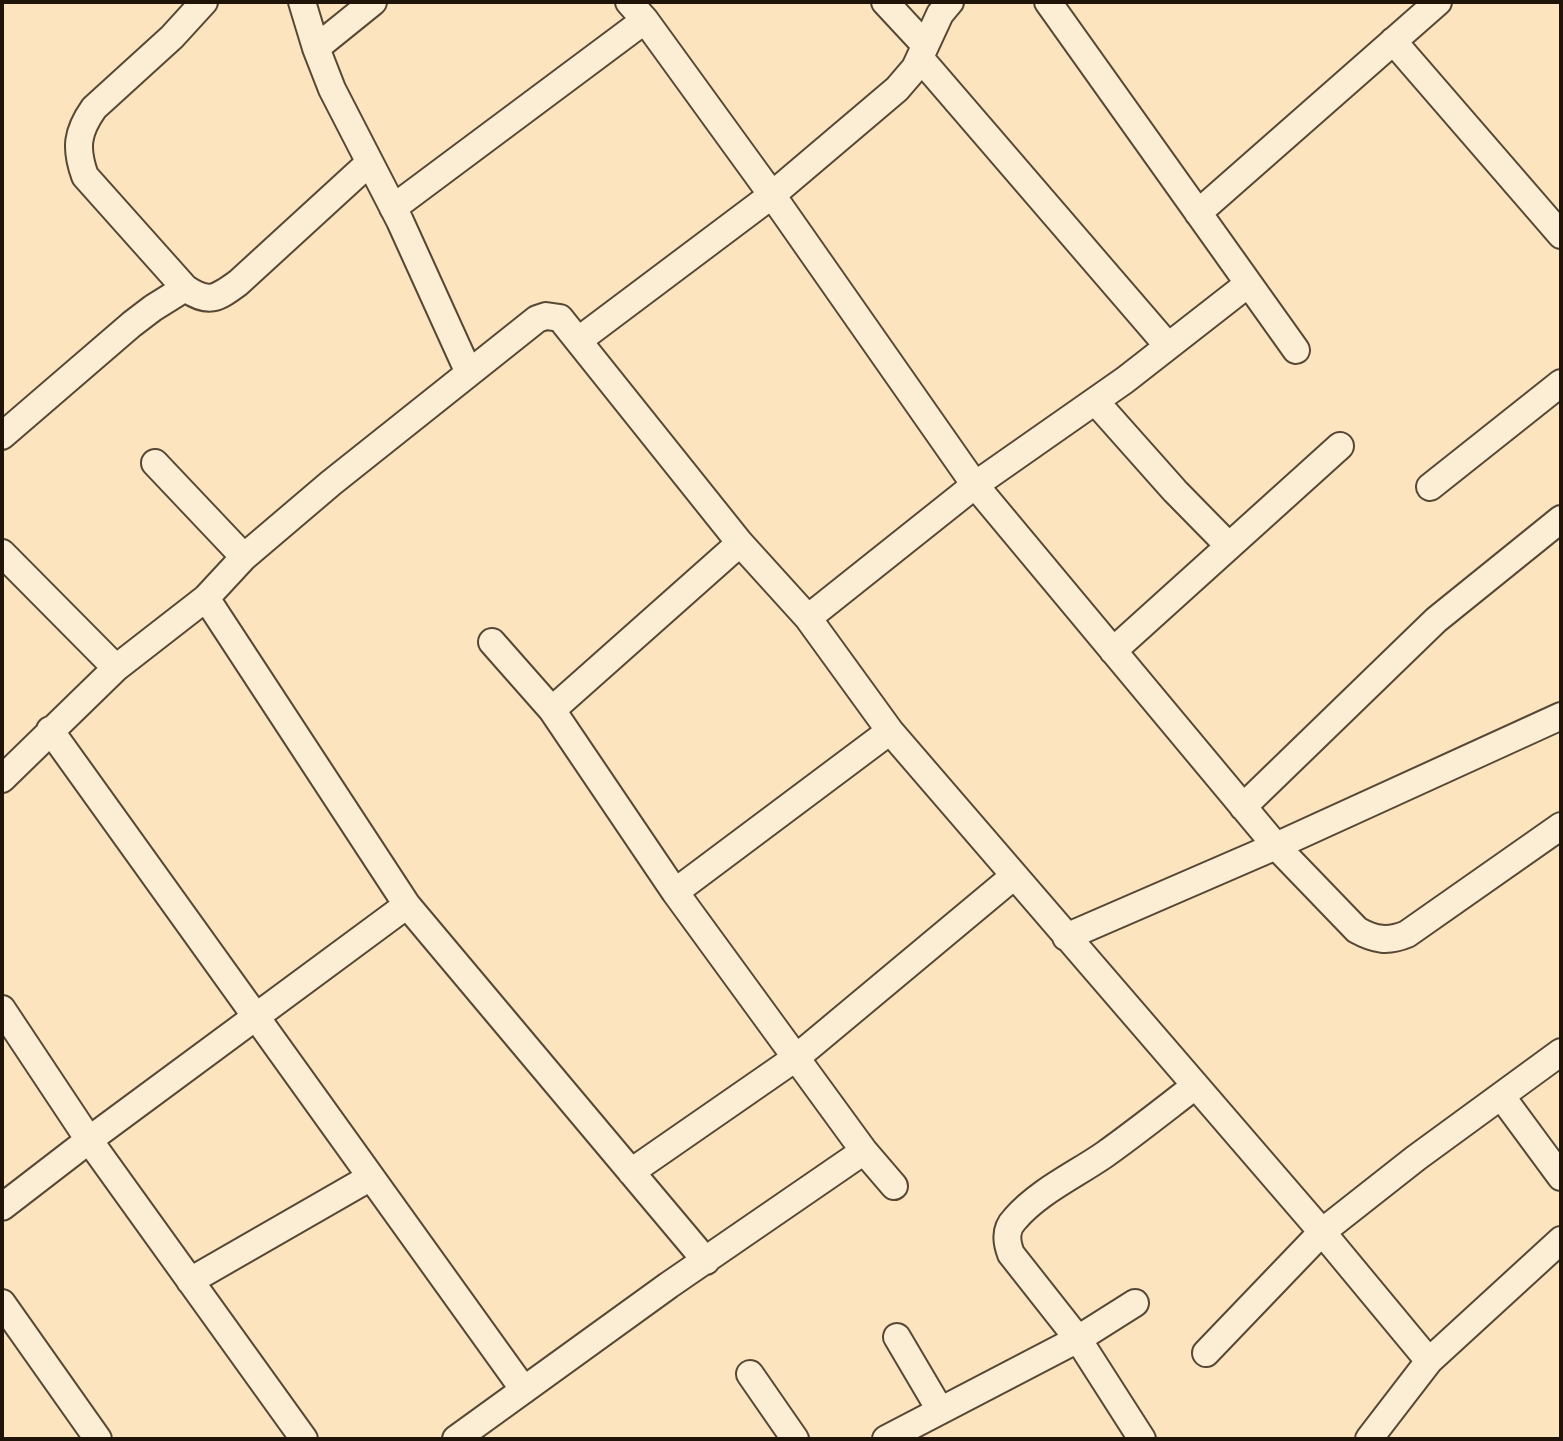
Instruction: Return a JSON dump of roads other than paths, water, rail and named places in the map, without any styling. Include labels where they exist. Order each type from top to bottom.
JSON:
[{"type":"street","points":[[204,2],[172,37],[94,108],[85,120],[78,144],[79,159],[85,176],[185,288],[198,297],[213,299],[222,295],[369,163]]},
{"type":"street","points":[[302,2],[332,89],[393,208],[469,373]]},
{"type":"street","points":[[316,48],[373,2]]},
{"type":"street","points":[[885,2],[923,52],[1168,346]]},
{"type":"street","points":[[579,340],[772,195],[897,89],[908,78],[940,14],[950,2]]},
{"type":"street","points":[[1048,2],[1296,350]]},
{"type":"street","points":[[1198,214],[1438,2]]},
{"type":"street","points":[[393,208],[637,11],[772,195],[975,485],[1276,846],[1357,930],[1372,938],[1385,940],[1407,934],[1561,826]]},
{"type":"street","points":[[1393,41],[1561,235]]},
{"type":"street","points":[[808,618],[975,485],[1095,401],[1248,284]]},
{"type":"street","points":[[2,436],[132,324],[185,288]]},
{"type":"street","points":[[2,779],[116,668],[206,598],[244,557],[331,483],[537,319],[547,316],[561,318],[740,543],[808,618],[890,731],[1322,1232],[1429,1361]]},
{"type":"street","points":[[1430,487],[1561,383]]},
{"type":"street","points":[[1095,401],[1228,546]]},
{"type":"street","points":[[1113,651],[1340,446]]},
{"type":"street","points":[[155,463],[244,557]]},
{"type":"street","points":[[1243,807],[1436,620],[1561,519]]},
{"type":"street","points":[[552,710],[740,543]]},
{"type":"street","points":[[2,553],[116,668]]},
{"type":"street","points":[[206,598],[407,905],[706,1261]]},
{"type":"street","points":[[492,642],[552,710],[675,891],[864,1151],[894,1186]]},
{"type":"street","points":[[1066,937],[1276,846],[1561,716]]},
{"type":"street","points":[[50,730],[524,1390]]},
{"type":"street","points":[[675,891],[890,731]]},
{"type":"street","points":[[631,1172],[797,1057],[1014,876]]},
{"type":"street","points":[[2,1207],[407,905]]},
{"type":"street","points":[[2,1009],[89,1140],[304,1439]]},
{"type":"street","points":[[1206,1353],[1322,1232],[1416,1158],[1561,1052]]},
{"type":"street","points":[[1142,1439],[1078,1339],[1011,1254],[1007,1244],[1008,1230],[1014,1219],[1029,1206],[1106,1154],[1195,1086]]},
{"type":"street","points":[[1502,1097],[1561,1177]]},
{"type":"street","points":[[456,1439],[864,1151]]},
{"type":"street","points":[[190,1281],[371,1177]]},
{"type":"street","points":[[1369,1439],[1429,1361],[1561,1240]]},
{"type":"street","points":[[2,1303],[98,1439]]},
{"type":"street","points":[[886,1439],[1078,1339],[1135,1303]]},
{"type":"street","points":[[897,1337],[940,1410]]},
{"type":"street","points":[[750,1374],[795,1439]]}]
